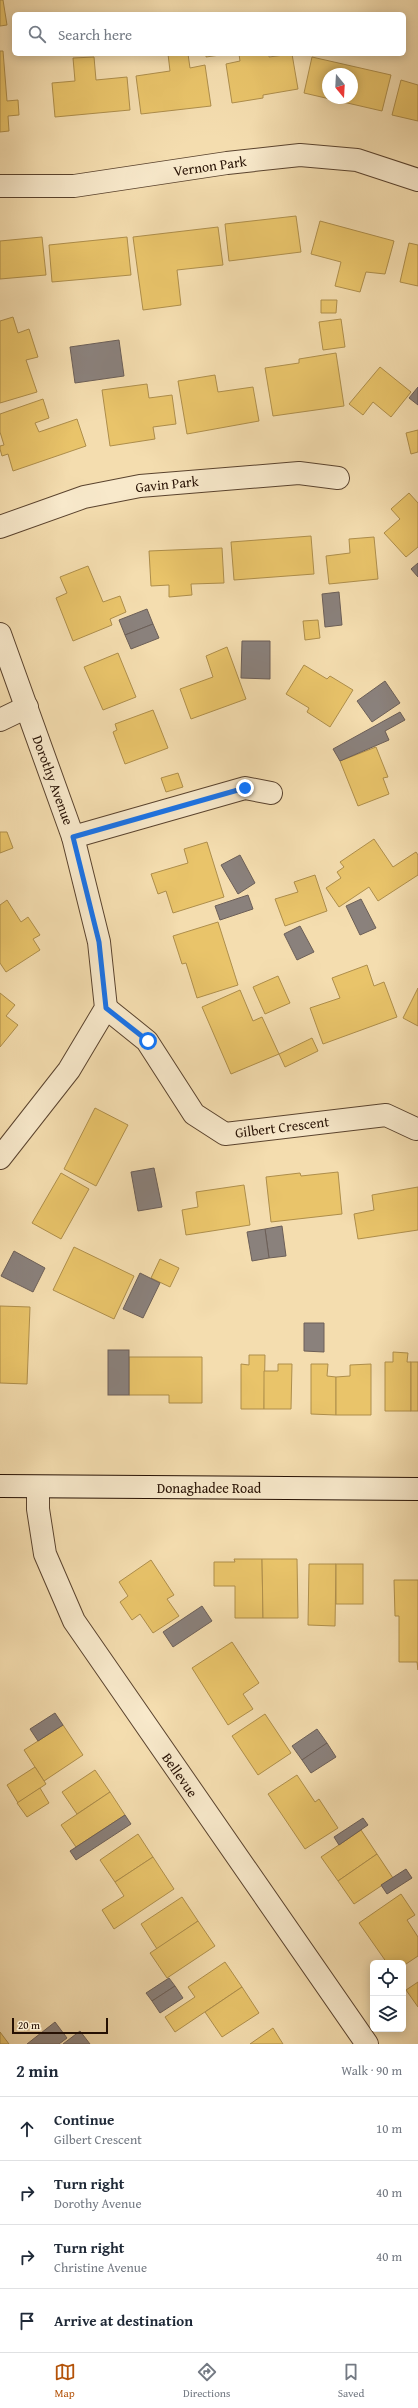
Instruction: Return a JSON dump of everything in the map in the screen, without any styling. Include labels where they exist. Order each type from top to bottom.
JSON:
[{"type":"street","name":"Vernon Park","points":[[0,186],[74,186],[227,163],[300,154],[356,160],[418,180]]},
{"type":"street","name":"Gavin Park","points":[[0,527],[84,497],[140,486],[299,472],[338,478]]},
{"type":"street","name":"Dorothy Avenue","points":[[0,634],[73,837],[99,942],[106,1008]]},
{"type":"street","points":[[0,720],[27,707]]},
{"type":"street","points":[[73,837],[245,788],[271,793]]},
{"type":"street","points":[[0,1158],[69,1070],[106,1008]]},
{"type":"street","name":"Gilbert Crescent","points":[[106,1008],[148,1041],[194,1114],[225,1134],[386,1115],[416,1128]]},
{"type":"street","name":"Donaghadee Road","points":[[0,1486],[418,1489]]},
{"type":"street","name":"Bellevue","points":[[38,1487],[38,1509],[45,1554],[74,1621],[366,2044]]},
{"type":"building: Homes","points":[[0,0],[3,0],[7,25],[0,26]]},
{"type":"building: Homes","points":[[0,51],[3,51],[7,101],[18,100],[19,115],[8,116],[9,131],[0,132]]},
{"type":"building: Homes","points":[[168,56],[188,56],[190,68],[205,65],[211,106],[141,114],[136,76],[170,71]]},
{"type":"building: Homes","points":[[239,56],[292,56],[298,89],[263,95],[263,98],[232,103],[226,64],[240,61]]},
{"type":"building: Homes","points":[[94,57],[96,80],[127,77],[130,110],[55,117],[52,83],[75,81],[73,58]]},
{"type":"building: Homes","points":[[312,57],[391,75],[382,111],[352,104],[358,104],[358,68],[322,68],[322,97],[304,93]]},
{"type":"building: Homes","points":[[401,80],[418,85],[418,121],[392,115]]},
{"type":"building: Homes","points":[[296,216],[301,252],[229,261],[225,224]]},
{"type":"building: Homes","points":[[320,221],[394,241],[385,274],[366,272],[360,292],[335,286],[341,262],[311,254]]},
{"type":"building: Homes","points":[[218,227],[223,265],[177,270],[181,305],[143,310],[133,237]]},
{"type":"building: Homes","points":[[42,237],[46,275],[0,279],[0,241]]},
{"type":"building: Homes","points":[[127,237],[131,275],[52,282],[49,245]]},
{"type":"building: Homes","points":[[409,243],[418,245],[418,286],[400,282]]},
{"type":"building: Homes","points":[[321,300],[337,300],[336,313],[321,313]]},
{"type":"building: Homes","points":[[13,317],[18,333],[29,329],[38,357],[26,360],[37,392],[0,403],[0,321]]},
{"type":"building: Homes","points":[[341,319],[345,347],[323,350],[319,322]]},
{"type":"building: Homes","points":[[336,353],[344,406],[273,416],[265,368],[299,363],[299,359]]},
{"type":"building: Homes","points":[[380,367],[411,392],[391,417],[373,402],[363,415],[349,404]]},
{"type":"building: Homes","points":[[215,375],[218,392],[253,387],[259,421],[187,434],[178,381]]},
{"type":"building: Homes","points":[[147,384],[149,398],[172,395],[176,424],[153,427],[155,439],[110,446],[102,390]]},
{"type":"building: Homes","points":[[43,399],[49,418],[35,423],[39,432],[77,419],[86,446],[13,471],[8,454],[2,456],[0,449],[0,446],[4,445],[0,432],[0,414]]},
{"type":"building: Homes","points":[[418,430],[418,452],[411,454],[406,433]]},
{"type":"building: Homes","points":[[409,493],[418,503],[418,547],[406,557],[384,533],[400,519],[391,509]]},
{"type":"building: Homes","points":[[311,536],[314,574],[234,580],[231,542]]},
{"type":"building: Homes","points":[[374,537],[378,579],[329,584],[326,556],[350,553],[349,539]]},
{"type":"building: Homes","points":[[222,548],[224,583],[191,584],[192,595],[169,597],[169,585],[151,586],[149,551]]},
{"type":"building: Homes","points":[[88,566],[103,602],[120,596],[126,612],[110,619],[112,625],[73,641],[56,598],[67,593],[60,577]]},
{"type":"building: Homes","points":[[318,620],[320,638],[305,640],[303,621]]},
{"type":"building: Homes","points":[[227,647],[246,699],[191,719],[180,689],[213,677],[206,656]]},
{"type":"building: Homes","points":[[118,653],[136,697],[103,710],[84,667]]},
{"type":"building: Homes","points":[[304,665],[327,679],[330,676],[353,690],[330,727],[307,712],[309,708],[286,694]]},
{"type":"building: Homes","points":[[153,710],[168,748],[125,764],[113,732],[117,730],[115,724]]},
{"type":"building: Homes","points":[[376,747],[388,777],[383,778],[389,794],[358,806],[340,761]]},
{"type":"building: Homes","points":[[178,773],[183,787],[166,792],[161,778]]},
{"type":"building: Homes","points":[[0,832],[7,832],[13,848],[0,853]]},
{"type":"building: Homes","points":[[374,839],[393,867],[416,852],[418,855],[418,875],[378,901],[369,887],[339,907],[326,888],[341,878],[337,872],[344,867],[340,862]]},
{"type":"building: Homes","points":[[207,842],[224,897],[173,913],[166,891],[158,894],[151,874],[188,863],[184,849]]},
{"type":"building: Homes","points":[[315,875],[327,911],[285,926],[275,899],[298,892],[294,882]]},
{"type":"building: Homes","points":[[7,900],[21,922],[28,917],[40,935],[33,939],[40,950],[6,972],[0,963],[0,905]]},
{"type":"building: Homes","points":[[218,922],[238,985],[197,998],[186,963],[182,964],[173,936]]},
{"type":"building: Homes","points":[[367,965],[374,986],[384,982],[397,1017],[323,1044],[310,1008],[340,998],[332,978]]},
{"type":"building: Homes","points":[[278,976],[290,1003],[265,1014],[253,987]]},
{"type":"building: Homes","points":[[418,988],[418,1026],[403,1018]]},
{"type":"building: Homes","points":[[240,990],[253,1021],[262,1017],[279,1054],[231,1074],[202,1007]]},
{"type":"building: Homes","points":[[0,993],[15,1005],[6,1016],[18,1025],[0,1047]]},
{"type":"building: Homes","points":[[312,1038],[318,1051],[285,1067],[279,1054]]},
{"type":"building: Homes","points":[[95,1108],[128,1125],[96,1186],[64,1169]]},
{"type":"building: Homes","points":[[338,1172],[342,1214],[271,1222],[266,1177],[300,1173],[301,1176]]},
{"type":"building: Homes","points":[[61,1173],[89,1189],[61,1239],[32,1223]]},
{"type":"building: Homes","points":[[244,1185],[250,1225],[186,1235],[182,1210],[198,1207],[196,1192]]},
{"type":"building: Homes","points":[[418,1187],[418,1230],[358,1239],[354,1214],[374,1210],[372,1195]]},
{"type":"building: Homes","points":[[74,1247],[134,1276],[114,1319],[53,1290]]},
{"type":"building: Homes","points":[[160,1259],[179,1268],[170,1287],[151,1278]]},
{"type":"building: Homes","points":[[0,1306],[30,1307],[27,1384],[0,1383]]},
{"type":"building: Homes","points":[[393,1352],[408,1353],[407,1362],[411,1362],[411,1411],[385,1411],[385,1362],[393,1362]]},
{"type":"building: Homes","points":[[249,1355],[265,1355],[264,1409],[241,1409],[241,1364],[249,1365]]},
{"type":"building: Homes","points":[[129,1357],[202,1357],[202,1403],[169,1403],[169,1395],[129,1395]]},
{"type":"building: Homes","points":[[411,1362],[418,1362],[418,1411],[411,1411]]},
{"type":"building: Homes","points":[[278,1364],[292,1364],[291,1409],[264,1409],[264,1371],[278,1371]]},
{"type":"building: Homes","points":[[311,1364],[328,1364],[327,1376],[336,1377],[336,1415],[311,1414]]},
{"type":"building: Homes","points":[[371,1364],[371,1415],[336,1415],[336,1377],[350,1376],[350,1365]]},
{"type":"building: Homes","points":[[234,1559],[262,1559],[263,1618],[235,1618],[235,1586],[214,1586],[214,1562],[235,1562]]},
{"type":"building: Homes","points":[[262,1559],[297,1559],[298,1618],[263,1618]]},
{"type":"building: Homes","points":[[151,1560],[174,1595],[167,1599],[179,1616],[153,1633],[140,1614],[132,1620],[120,1602],[128,1596],[119,1582]]},
{"type":"building: Homes","points":[[309,1564],[336,1564],[335,1626],[308,1625]]},
{"type":"building: Homes","points":[[336,1564],[363,1564],[363,1604],[336,1604]]},
{"type":"building: Homes","points":[[394,1580],[418,1580],[418,1670],[417,1662],[399,1662],[399,1616],[395,1616]]},
{"type":"building: Homes","points":[[232,1642],[259,1683],[243,1694],[253,1709],[228,1725],[192,1668]]},
{"type":"building: Homes","points":[[265,1714],[291,1753],[258,1775],[232,1736]]},
{"type":"building: Homes","points":[[63,1725],[83,1755],[44,1781],[24,1750]]},
{"type":"building: Homes","points":[[35,1767],[46,1784],[18,1803],[7,1785]]},
{"type":"building: Homes","points":[[95,1770],[110,1792],[77,1814],[62,1792]]},
{"type":"building: Homes","points":[[297,1775],[315,1802],[319,1799],[338,1828],[305,1849],[268,1794]]},
{"type":"building: Homes","points":[[40,1788],[49,1803],[27,1817],[17,1803]]},
{"type":"building: Homes","points":[[110,1792],[125,1815],[76,1847],[61,1825]]},
{"type":"building: Homes","points":[[361,1830],[377,1854],[338,1881],[321,1857]]},
{"type":"building: Homes","points":[[138,1834],[153,1857],[115,1882],[100,1860]]},
{"type":"building: Homes","points":[[377,1854],[393,1878],[354,1904],[338,1881]]},
{"type":"building: Homes","points":[[153,1857],[174,1889],[114,1929],[102,1910],[124,1896],[115,1882]]},
{"type":"building: Homes","points":[[401,1894],[415,1915],[407,1920],[418,1937],[418,1956],[406,1964],[406,1960],[385,1960],[359,1923]]},
{"type":"building: Homes","points":[[182,1897],[198,1921],[157,1949],[141,1924]]},
{"type":"building: Homes","points":[[198,1921],[215,1946],[167,1978],[150,1953]]},
{"type":"building: Homes","points":[[225,1962],[242,1987],[175,2032],[165,2017],[195,1997],[188,1987]]},
{"type":"building: Homes","points":[[418,1982],[418,2007],[406,1990]]},
{"type":"building: Homes","points":[[242,1987],[259,2013],[222,2037],[205,2012]]},
{"type":"building: Homes","points":[[273,2028],[283,2044],[250,2044]]},
{"type":"building: Homes","points":[[0,2032],[9,2044],[0,2044]]},
{"type":"building: Industry","points":[[119,340],[124,376],[75,383],[70,347]]},
{"type":"building: Industry","points":[[418,387],[418,405],[409,398]]},
{"type":"building: Industry","points":[[418,563],[418,577],[411,569]]},
{"type":"building: Industry","points":[[339,592],[342,625],[325,627],[322,594]]},
{"type":"building: Industry","points":[[147,609],[153,624],[125,635],[119,620]]},
{"type":"building: Industry","points":[[153,624],[159,638],[131,649],[125,635]]},
{"type":"building: Industry","points":[[242,641],[270,641],[270,679],[241,678]]},
{"type":"building: Industry","points":[[385,681],[400,703],[372,722],[357,701]]},
{"type":"building: Industry","points":[[400,712],[405,720],[385,731],[389,740],[340,761],[333,749]]},
{"type":"building: Industry","points":[[240,855],[255,883],[238,894],[221,865]]},
{"type":"building: Industry","points":[[248,895],[253,909],[220,920],[215,906]]},
{"type":"building: Industry","points":[[361,899],[376,928],[360,935],[346,906]]},
{"type":"building: Industry","points":[[300,926],[314,952],[297,960],[284,934]]},
{"type":"building: Industry","points":[[154,1168],[162,1207],[138,1211],[131,1172]]},
{"type":"building: Industry","points":[[282,1226],[286,1256],[269,1258],[265,1229]]},
{"type":"building: Industry","points":[[265,1229],[269,1258],[252,1261],[247,1232]]},
{"type":"building: Industry","points":[[14,1251],[45,1268],[33,1292],[1,1276]]},
{"type":"building: Industry","points":[[140,1273],[160,1283],[143,1318],[123,1309]]},
{"type":"building: Industry","points":[[304,1323],[324,1323],[324,1352],[304,1351]]},
{"type":"building: Industry","points":[[108,1350],[129,1350],[129,1395],[108,1395]]},
{"type":"building: Industry","points":[[202,1606],[212,1621],[173,1647],[163,1632]]},
{"type":"building: Industry","points":[[55,1713],[63,1725],[38,1741],[30,1729]]},
{"type":"building: Industry","points":[[317,1729],[327,1743],[302,1760],[292,1746]]},
{"type":"building: Industry","points":[[327,1743],[336,1757],[311,1773],[302,1760]]},
{"type":"building: Industry","points":[[125,1815],[131,1824],[76,1860],[70,1851]]},
{"type":"building: Industry","points":[[363,1818],[368,1825],[339,1845],[334,1837]]},
{"type":"building: Industry","points":[[406,1869],[412,1878],[387,1894],[381,1885]]},
{"type":"building: Industry","points":[[169,1978],[175,1986],[152,2001],[146,1993]]},
{"type":"building: Industry","points":[[175,1986],[183,1998],[160,2013],[152,2001]]},
{"type":"building: Industry","points":[[55,2022],[67,2038],[59,2044],[27,2044]]},
{"type":"building: Industry","points":[[80,2031],[90,2044],[63,2044]]},
{"type":"route","points":[[148,1041],[106,1008],[99,942],[73,837],[245,788]]}]
